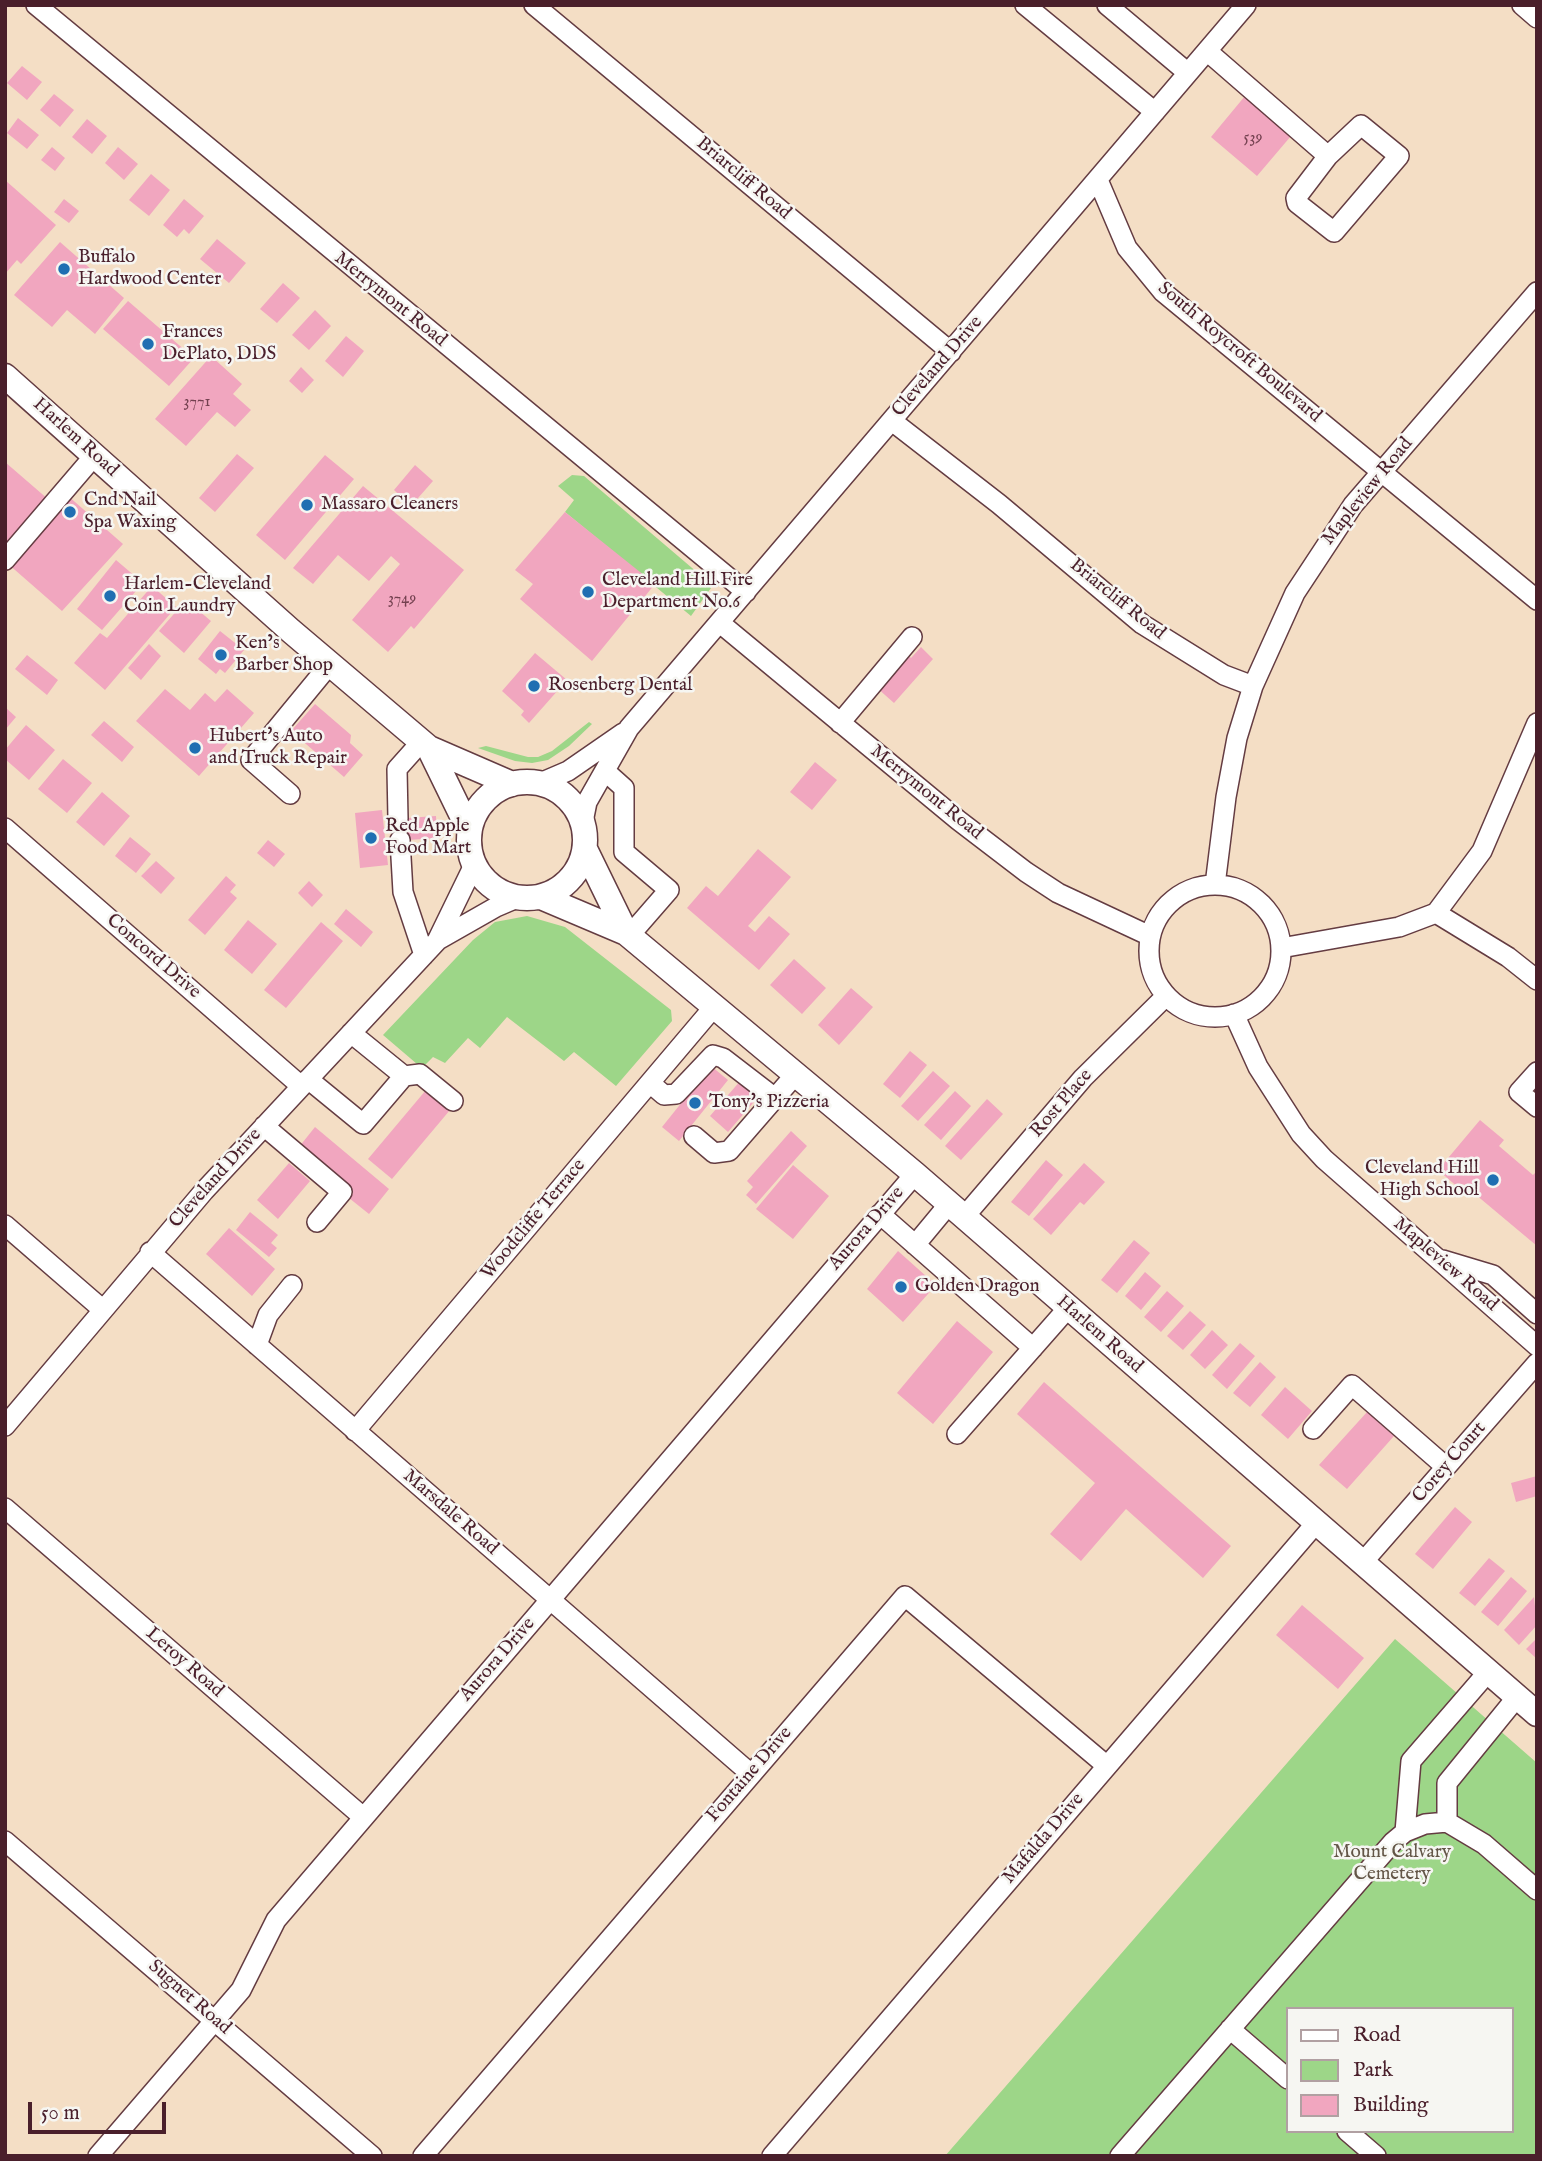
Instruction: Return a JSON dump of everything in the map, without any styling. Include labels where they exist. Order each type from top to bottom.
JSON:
[{"type":"main road","name":"Harlem Road","points":[[5,376],[157,513],[426,744],[512,784]]},
{"type":"main road","name":"Harlem Road","points":[[426,744],[469,830]]},
{"type":"main road","points":[[540,783],[566,797],[583,822],[585,849],[575,874],[565,885],[529,898],[496,890],[474,864],[469,830],[480,806],[500,789],[512,784],[540,783]]},
{"type":"main road","name":"Harlem Road","points":[[585,849],[627,935]]},
{"type":"main road","name":"Harlem Road","points":[[529,898],[627,935],[915,1174],[1537,1714]]},
{"type":"street","name":"Merrymont Road","points":[[36,5],[746,592]]},
{"type":"street","name":"Briarcliff Road","points":[[534,5],[951,352]]},
{"type":"street","points":[[1025,5],[1155,113]]},
{"type":"street","points":[[1107,5],[1188,73]]},
{"type":"street","name":"Cleveland Drive","points":[[583,822],[587,802],[629,728],[1246,5]]},
{"type":"street","points":[[1522,5],[1537,18]]},
{"type":"street","points":[[1207,51],[1328,156]]},
{"type":"street","points":[[1361,125],[1399,156],[1334,232],[1297,203],[1296,198],[1328,156],[1361,125]]},
{"type":"street","name":"South Roycroft Boulevard","points":[[1098,180],[1116,228],[1127,248],[1163,292],[1537,600]]},
{"type":"street","name":"Mapleview Road","points":[[1215,885],[1230,774],[1252,687],[1276,630],[1316,557],[1353,505],[1537,292]]},
{"type":"street","name":"Briarcliff Road","points":[[892,421],[999,504],[1142,624],[1182,651],[1252,687]]},
{"type":"street","points":[[5,560],[95,455]]},
{"type":"street","name":"Merrymont Road","points":[[720,623],[1026,872],[1058,893],[1150,936]]},
{"type":"street","points":[[841,723],[912,636]]},
{"type":"street","points":[[290,794],[251,760],[330,664]]},
{"type":"street","points":[[1281,948],[1399,927],[1436,913],[1482,850],[1537,723]]},
{"type":"street","name":"Cleveland Drive","points":[[540,783],[568,771],[629,728]]},
{"type":"street","points":[[398,818],[397,769],[426,744]]},
{"type":"street","points":[[605,771],[624,788],[624,852],[669,890],[627,935]]},
{"type":"street","name":"Concord Drive","points":[[5,828],[304,1082],[363,1124],[404,1076]]},
{"type":"street","points":[[400,840],[403,892],[431,948]]},
{"type":"street","name":"Cleveland Drive","points":[[431,948],[474,864]]},
{"type":"street","points":[[1215,885],[1237,888],[1257,900],[1276,925],[1281,948],[1279,965],[1271,987],[1255,1004],[1234,1014],[1206,1017],[1184,1010],[1166,996],[1155,981],[1149,959],[1150,936],[1167,905],[1193,889],[1215,885]]},
{"type":"street","name":"Cleveland Drive","points":[[5,1426],[150,1252],[304,1082],[431,948],[496,907],[529,898]]},
{"type":"street","points":[[1436,913],[1508,957],[1537,980]]},
{"type":"street","name":"Rost Place","points":[[915,1245],[957,1211],[1083,1078],[1166,996]]},
{"type":"street","name":"Woodcliffe Terrace","points":[[355,1431],[713,1008]]},
{"type":"street","name":"Mapleview Road","points":[[1234,1014],[1258,1067],[1301,1134],[1324,1159],[1537,1346]]},
{"type":"street","points":[[351,1033],[404,1076],[420,1074],[453,1101]]},
{"type":"street","points":[[650,1083],[664,1095],[676,1094],[713,1055],[723,1058],[775,1098]]},
{"type":"street","points":[[1537,1072],[1519,1092],[1537,1107]]},
{"type":"street","points":[[694,1136],[714,1153],[729,1151],[795,1075]]},
{"type":"street","points":[[264,1126],[342,1192],[317,1222]]},
{"type":"street","name":"Aurora Drive","points":[[98,2156],[241,1990],[276,1920],[915,1174]]},
{"type":"street","points":[[880,1214],[1033,1348]]},
{"type":"street","points":[[5,1225],[102,1309]]},
{"type":"street","name":"Marsdale Road","points":[[150,1252],[751,1774]]},
{"type":"street","points":[[1438,1259],[1493,1275],[1537,1314]]},
{"type":"street","points":[[257,1346],[268,1315],[292,1285]]},
{"type":"street","points":[[957,1434],[1068,1307]]},
{"type":"street","name":"Corey Court","points":[[1363,1562],[1537,1363]]},
{"type":"street","points":[[1313,1429],[1352,1385],[1446,1467]]},
{"type":"street","name":"Leroy Road","points":[[5,1508],[363,1817]]},
{"type":"street","name":"Mafalda Drive","points":[[772,2156],[1317,1522]]},
{"type":"street","name":"Fontaine Drive","points":[[423,2156],[905,1596],[1107,1766]]},
{"type":"street","points":[[1405,1832],[1411,1760],[1488,1672]]},
{"type":"street","points":[[1447,1822],[1447,1783],[1517,1697]]},
{"type":"street","points":[[1120,2156],[1393,1842],[1405,1832],[1425,1824],[1447,1822],[1484,1844],[1537,1890]]},
{"type":"street","name":"Sugnet Road","points":[[5,1841],[372,2156]]},
{"type":"street","points":[[1230,2029],[1286,2078]]},
{"type":"street","points":[[1350,2133],[1368,2152]]},
{"type":"green space","points":[[572,475],[584,476],[705,579],[711,588],[691,616],[565,512],[574,500],[558,486]]},
{"type":"green space","points":[[589,722],[592,724],[569,746],[548,760],[532,763],[515,761],[478,748],[486,746],[538,757],[552,751]]},
{"type":"green space","points":[[527,916],[565,927],[671,1010],[672,1021],[616,1086],[574,1052],[564,1061],[507,1017],[480,1048],[468,1038],[445,1063],[433,1057],[424,1066],[417,1064],[383,1035],[473,940],[495,922]]},
{"type":"green space","name":"Mount Calvary Cemetery","points":[[1395,1639],[1537,1763],[1537,2156],[945,2156]]},
{"type":"building","points":[[22,66],[42,82],[27,100],[7,83]]},
{"type":"building","points":[[54,94],[74,110],[60,127],[40,110]]},
{"type":"building","points":[[1245,96],[1291,136],[1257,176],[1211,137]]},
{"type":"building","points":[[18,118],[39,135],[27,149],[7,133]]},
{"type":"building","points":[[87,119],[107,136],[92,154],[72,137]]},
{"type":"building","points":[[52,147],[65,158],[55,171],[41,160]]},
{"type":"building","points":[[118,147],[138,164],[124,180],[105,163]]},
{"type":"building","points":[[151,174],[170,190],[149,216],[129,200]]},
{"type":"building","points":[[5,180],[56,225],[21,264],[17,260],[5,274]]},
{"type":"building","points":[[64,199],[79,211],[69,223],[54,212]]},
{"type":"building","points":[[184,199],[204,216],[189,234],[184,229],[177,237],[163,225]]},
{"type":"building","points":[[217,239],[246,263],[229,283],[200,259]]},
{"type":"building","name":"Buffalo Hardwood Center","points":[[60,242],[124,298],[95,334],[67,310],[52,327],[14,295]]},
{"type":"building","points":[[283,283],[300,298],[277,323],[260,309]]},
{"type":"building","name":"Frances DePlato, DDS","points":[[128,301],[194,358],[169,386],[103,329]]},
{"type":"building","points":[[315,310],[331,326],[309,350],[292,335]]},
{"type":"building","points":[[346,336],[364,351],[343,377],[325,361]]},
{"type":"building","points":[[211,356],[242,384],[233,394],[251,410],[235,427],[217,412],[186,446],[155,419]]},
{"type":"building","points":[[301,367],[314,380],[302,393],[289,381]]},
{"type":"building","points":[[237,454],[254,468],[215,512],[199,498]]},
{"type":"building","name":"Massaro Cleaners","points":[[325,455],[354,479],[285,560],[256,535]]},
{"type":"building","points":[[5,462],[49,500],[5,551]]},
{"type":"building","points":[[415,465],[433,481],[411,506],[394,490]]},
{"type":"building","points":[[363,486],[464,570],[414,629],[411,626],[388,652],[352,620],[400,564],[391,556],[369,581],[338,555],[313,584],[293,568]]},
{"type":"building","points":[[67,495],[123,544],[62,611],[7,563]]},
{"type":"building","name":"Cleveland Hill Fire Department No.6","points":[[565,512],[655,584],[592,661],[520,599],[533,584],[515,570]]},
{"type":"building","name":"Harlem-Cleveland Coin Laundry","points":[[116,560],[143,583],[102,630],[77,609]]},
{"type":"building","points":[[152,586],[176,607],[105,690],[74,663],[100,633],[107,638]]},
{"type":"building","points":[[186,600],[211,621],[184,653],[159,631]]},
{"type":"building","name":"Ken’s Barber Shop","points":[[220,631],[244,650],[225,673],[220,669],[216,674],[198,659]]},
{"type":"building","points":[[149,644],[161,656],[141,680],[128,668]]},
{"type":"building","points":[[921,647],[933,659],[894,703],[876,687],[906,653],[911,658]]},
{"type":"building","name":"Rosenberg Dental","points":[[535,653],[567,680],[529,723],[521,715],[524,711],[502,691]]},
{"type":"building","points":[[27,655],[58,680],[47,695],[15,669]]},
{"type":"building","name":"Hubert's Auto and Truck Repair","points":[[165,689],[190,710],[205,693],[215,702],[227,689],[254,713],[199,776],[136,721]]},
{"type":"building","points":[[315,704],[351,735],[350,743],[363,755],[344,777],[291,731]]},
{"type":"building","points":[[5,707],[16,717],[5,730]]},
{"type":"building","points":[[104,721],[134,747],[122,762],[91,735]]},
{"type":"building","points":[[26,725],[55,750],[29,780],[5,759],[5,750]]},
{"type":"building","points":[[63,759],[92,783],[67,813],[38,789]]},
{"type":"building","points":[[815,762],[837,780],[812,810],[790,792]]},
{"type":"building","points":[[102,792],[130,816],[104,846],[76,822]]},
{"type":"building","points":[[382,810],[388,865],[360,868],[355,813]]},
{"type":"building","points":[[436,816],[437,838],[394,841],[393,819]]},
{"type":"building","points":[[130,837],[151,854],[136,873],[115,856]]},
{"type":"building","points":[[268,840],[285,854],[274,867],[257,853]]},
{"type":"building","points":[[758,849],[791,877],[748,926],[755,932],[769,916],[790,934],[759,970],[687,908],[706,886],[718,896]]},
{"type":"building","points":[[156,861],[175,878],[161,894],[141,876]]},
{"type":"building","points":[[226,876],[236,885],[230,892],[237,898],[205,935],[188,920]]},
{"type":"building","points":[[309,881],[323,895],[312,907],[298,893]]},
{"type":"building","points":[[346,909],[373,932],[361,947],[334,924]]},
{"type":"building","points":[[248,920],[277,944],[252,974],[224,950]]},
{"type":"building","points":[[321,922],[343,941],[286,1008],[264,990]]},
{"type":"building","points":[[794,959],[826,988],[802,1014],[770,985]]},
{"type":"building","points":[[851,988],[873,1007],[839,1045],[818,1025]]},
{"type":"building","points":[[910,1051],[927,1065],[900,1098],[883,1084]]},
{"type":"building","name":"Tony's Pizzeria","points":[[711,1066],[728,1080],[679,1141],[662,1127]]},
{"type":"building","points":[[933,1071],[950,1086],[918,1121],[901,1106]]},
{"type":"building","points":[[741,1080],[759,1096],[728,1132],[710,1116]]},
{"type":"building","points":[[426,1090],[450,1110],[392,1179],[368,1159]]},
{"type":"building","points":[[955,1091],[971,1106],[941,1140],[924,1125]]},
{"type":"building","points":[[987,1099],[1003,1114],[961,1160],[945,1146]]},
{"type":"building","name":"Cleveland Hill High School","points":[[1480,1120],[1504,1140],[1499,1146],[1533,1175],[1537,1171],[1537,1246],[1463,1184],[1460,1189],[1438,1170]]},
{"type":"building","points":[[315,1127],[389,1189],[369,1214],[349,1198],[353,1193],[299,1147]]},
{"type":"building","points":[[791,1131],[807,1146],[756,1204],[746,1195],[753,1187],[747,1181]]},
{"type":"building","points":[[1046,1160],[1063,1175],[1029,1216],[1011,1202]]},
{"type":"building","points":[[289,1163],[310,1181],[278,1219],[257,1200]]},
{"type":"building","points":[[1084,1163],[1105,1182],[1084,1205],[1080,1202],[1051,1235],[1033,1219]]},
{"type":"building","points":[[793,1165],[829,1196],[793,1239],[756,1209]]},
{"type":"building","points":[[250,1212],[278,1235],[271,1243],[277,1248],[269,1257],[236,1230]]},
{"type":"building","points":[[229,1228],[275,1269],[252,1296],[206,1254]]},
{"type":"building","points":[[1134,1240],[1150,1253],[1117,1293],[1101,1280]]},
{"type":"building","name":"Golden Dragon","points":[[898,1251],[936,1285],[903,1322],[867,1289]]},
{"type":"building","points":[[1145,1272],[1161,1286],[1141,1310],[1125,1296]]},
{"type":"building","points":[[1167,1291],[1184,1306],[1161,1332],[1144,1317]]},
{"type":"building","points":[[1190,1311],[1206,1325],[1183,1350],[1167,1336]]},
{"type":"building","points":[[957,1321],[993,1352],[933,1424],[897,1393]]},
{"type":"building","points":[[1212,1330],[1228,1345],[1205,1369],[1190,1355]]},
{"type":"building","points":[[1240,1343],[1255,1356],[1227,1389],[1212,1375]]},
{"type":"building","points":[[1260,1362],[1276,1377],[1250,1407],[1233,1393]]},
{"type":"building","points":[[1044,1382],[1231,1546],[1203,1578],[1126,1509],[1081,1561],[1050,1534],[1095,1483],[1017,1414]]},
{"type":"building","points":[[1285,1387],[1312,1411],[1288,1439],[1261,1415]]},
{"type":"building","points":[[1367,1412],[1394,1436],[1347,1489],[1319,1465]]},
{"type":"building","points":[[1537,1476],[1537,1496],[1516,1502],[1511,1483]]},
{"type":"building","points":[[1455,1507],[1472,1522],[1433,1569],[1415,1554]]},
{"type":"building","points":[[1489,1558],[1505,1571],[1475,1606],[1459,1593]]},
{"type":"building","points":[[1511,1577],[1527,1591],[1498,1626],[1481,1612]]},
{"type":"building","points":[[1534,1597],[1537,1625],[1519,1645],[1504,1630]]},
{"type":"building","points":[[1302,1605],[1364,1658],[1338,1689],[1276,1635]]},
{"type":"building","points":[[1537,1638],[1537,1659],[1526,1649]]},
{"type":"place","name":"Buffalo Hardwood Center","points":[[64,269]]},
{"type":"place","name":"Frances DePlato, DDS","points":[[148,344]]},
{"type":"place","name":"Massaro Cleaners","points":[[307,505]]},
{"type":"place","name":"Cnd Nail Spa Waxing","points":[[70,512]]},
{"type":"place","name":"Cleveland Hill Fire Department No.6","points":[[588,592]]},
{"type":"place","name":"Harlem-Cleveland Coin Laundry","points":[[110,596]]},
{"type":"place","name":"Ken’s Barber Shop","points":[[221,655]]},
{"type":"place","name":"Rosenberg Dental","points":[[534,686]]},
{"type":"place","name":"Hubert's Auto and Truck Repair","points":[[195,748]]},
{"type":"place","name":"Red Apple Food Mart","points":[[371,838]]},
{"type":"place","name":"Tony's Pizzeria","points":[[695,1103]]},
{"type":"place","name":"Cleveland Hill High School","points":[[1493,1180]]},
{"type":"place","name":"Golden Dragon","points":[[901,1287]]}]
